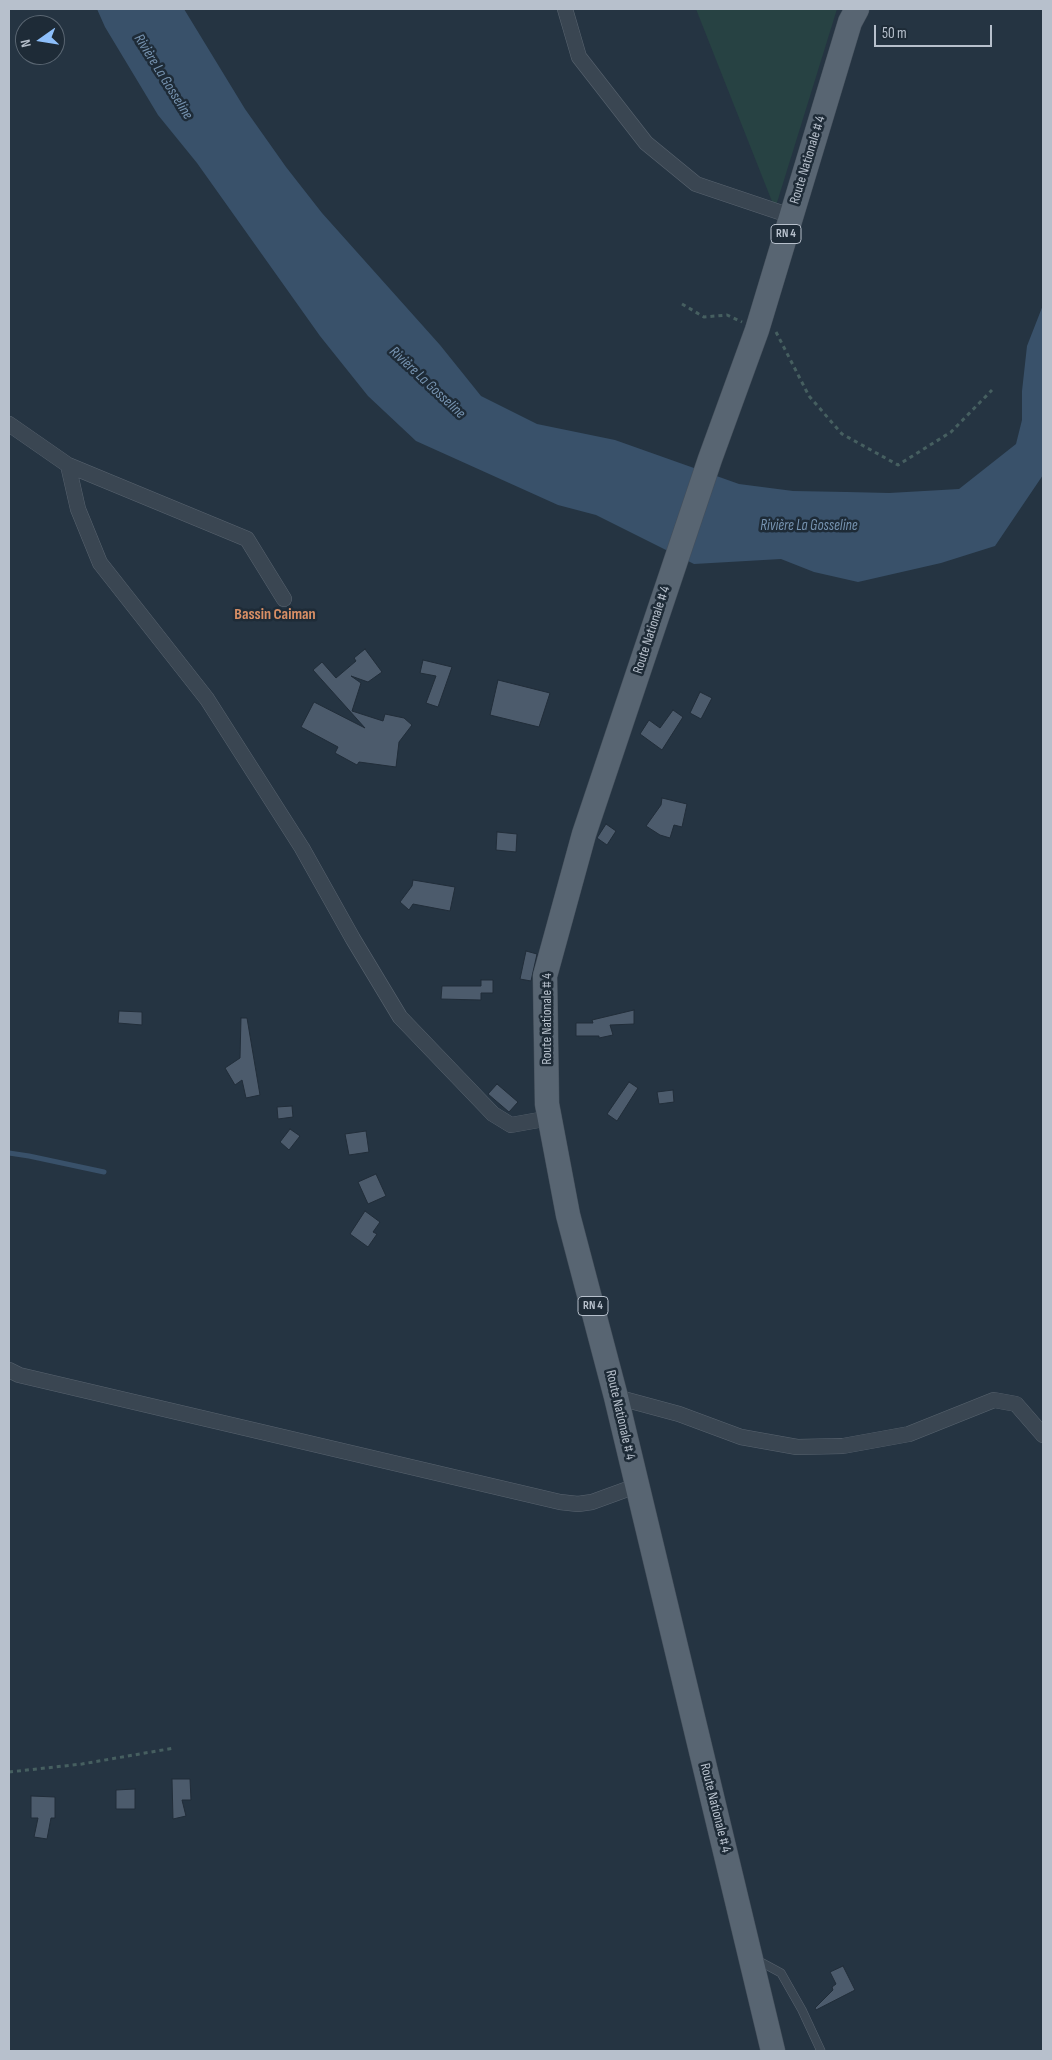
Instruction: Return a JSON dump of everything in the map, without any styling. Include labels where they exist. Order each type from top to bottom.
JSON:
[{"type":"main road","name":"Route Nationale # 4","points":[[773,2051],[616,1397],[568,1215],[547,1104],[544,976],[584,834],[710,459],[760,319],[850,22],[857,9]]},
{"type":"street","points":[[565,9],[579,57],[646,143],[696,184],[791,216]]},
{"type":"street","points":[[9,424],[68,465],[247,539],[284,599]]},
{"type":"street","points":[[68,465],[78,509],[100,563],[207,699],[302,848],[353,940],[400,1017],[493,1114],[511,1125],[550,1118]]},
{"type":"street","points":[[9,1370],[19,1375],[48,1382],[560,1502],[578,1504],[592,1502],[636,1486]]},
{"type":"street","points":[[616,1397],[679,1414],[741,1437],[797,1447],[843,1446],[909,1434],[994,1400],[1016,1404],[1043,1434]]},
{"type":"lane","points":[[752,1958],[781,1973],[802,2010],[821,2051]]},
{"type":"path","points":[[682,304],[704,317],[727,315],[760,319],[809,396],[842,434],[898,465],[951,432],[992,390]]},
{"type":"path","points":[[9,1772],[82,1764],[174,1748]]},
{"type":"green space","points":[[696,9],[837,9],[775,209]]},
{"type":"water","name":"Rivière La Gosseline","points":[[97,9],[184,9],[245,109],[286,167],[322,213],[440,345],[481,396],[537,424],[615,440],[739,484],[793,491],[889,493],[959,489],[1016,444],[1022,420],[1022,391],[1027,346],[1043,305],[1043,475],[995,546],[941,563],[858,582],[814,572],[781,559],[694,564],[596,515],[558,505],[416,441],[368,396],[320,336],[197,163],[158,115],[105,27]]},
{"type":"building","points":[[365,649],[382,672],[368,682],[351,676],[361,683],[352,711],[383,721],[385,714],[404,718],[412,725],[399,742],[396,767],[359,762],[357,765],[335,753],[338,747],[301,727],[314,702],[365,728],[313,670],[322,662],[336,678],[356,661],[354,658]]},
{"type":"building","points":[[423,660],[452,667],[438,707],[426,703],[436,676],[420,673]]},
{"type":"building","points":[[498,680],[550,693],[539,727],[490,715]]},
{"type":"building","points":[[700,692],[712,698],[701,719],[690,713]]},
{"type":"building","points":[[673,710],[683,717],[662,750],[640,734],[649,720],[660,728]]},
{"type":"building","points":[[662,798],[687,804],[682,827],[674,825],[670,838],[660,835],[646,826],[661,805]]},
{"type":"building","points":[[606,824],[616,831],[607,845],[597,838]]},
{"type":"building","points":[[497,832],[517,834],[516,852],[496,850]]},
{"type":"building","points":[[413,880],[455,887],[450,911],[413,904],[409,910],[400,902],[412,886]]},
{"type":"building","points":[[526,951],[537,954],[531,981],[520,979]]},
{"type":"building","points":[[481,980],[493,980],[493,993],[481,993],[481,1000],[441,999],[442,986],[481,986]]},
{"type":"building","points":[[634,1010],[634,1024],[610,1025],[613,1035],[599,1038],[599,1036],[576,1036],[576,1023],[593,1023],[592,1020]]},
{"type":"building","points":[[119,1011],[142,1012],[142,1025],[118,1023]]},
{"type":"building","points":[[241,1018],[247,1018],[260,1095],[246,1098],[242,1080],[235,1085],[225,1068],[240,1058]]},
{"type":"building","points":[[629,1082],[638,1088],[617,1121],[607,1114]]},
{"type":"building","points":[[497,1084],[518,1102],[509,1112],[488,1094]]},
{"type":"building","points":[[673,1090],[674,1102],[659,1104],[657,1092]]},
{"type":"building","points":[[292,1106],[293,1117],[278,1119],[277,1107]]},
{"type":"building","points":[[290,1129],[300,1136],[289,1150],[280,1142]]},
{"type":"building","points":[[366,1131],[369,1152],[349,1155],[345,1134]]},
{"type":"building","points":[[376,1174],[386,1196],[368,1204],[358,1182]]},
{"type":"building","points":[[365,1211],[380,1222],[373,1232],[377,1234],[368,1247],[350,1234]]},
{"type":"building","points":[[172,1779],[190,1779],[191,1800],[182,1800],[186,1816],[173,1819]]},
{"type":"building","points":[[135,1789],[135,1809],[116,1809],[116,1790]]},
{"type":"building","points":[[31,1796],[55,1797],[55,1818],[51,1818],[47,1839],[34,1837],[38,1818],[31,1818]]},
{"type":"building","points":[[843,1966],[855,1990],[816,2010],[815,2008],[833,1990],[832,1987],[836,1984],[830,1972]]},
{"type":"waterway","points":[[9,1153],[104,1172]]},
{"type":"district","name":"Bassin Caiman","points":[[275,615]]}]
